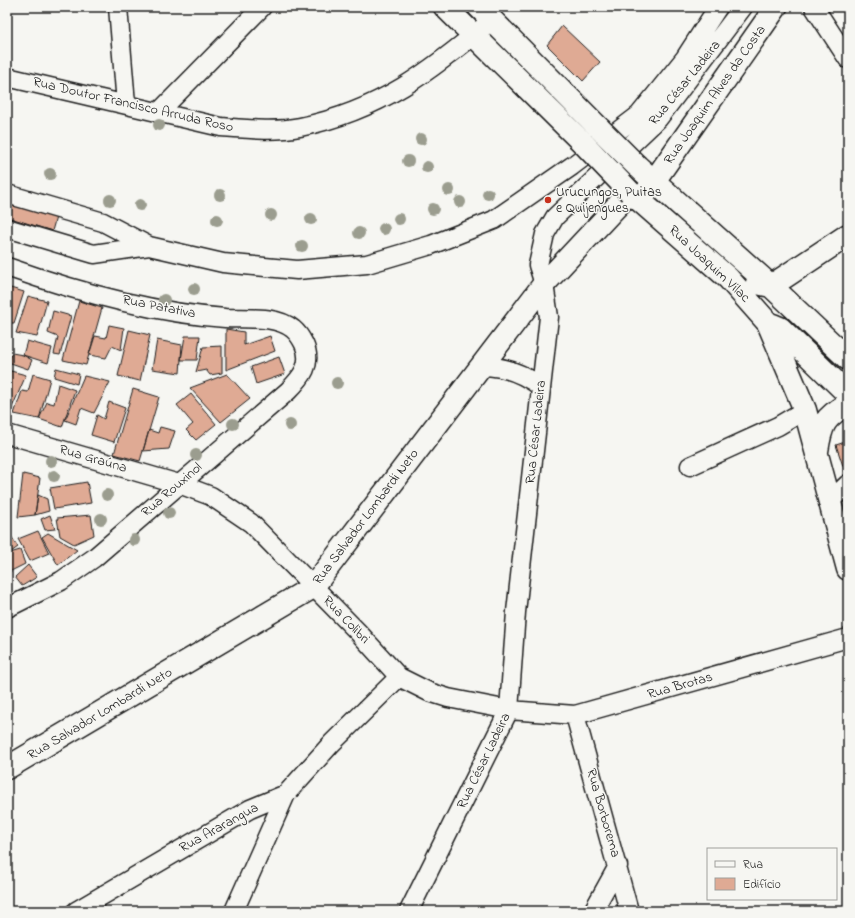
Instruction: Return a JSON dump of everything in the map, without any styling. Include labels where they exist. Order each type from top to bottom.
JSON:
[{"type":"main road","name":"Rua Joaquim Vilac","points":[[445,7],[635,196],[728,278],[768,323],[779,345],[805,410],[848,570]]},
{"type":"main road","name":"Rua Joaquim Alves da Costa","points":[[654,183],[776,7]]},
{"type":"main road","name":"Rua Joaquim Vilac","points":[[485,14],[654,183],[771,286],[848,359]]},
{"type":"main road","name":"Rua Salvador Lombardi Neto","points":[[7,768],[313,587],[544,284],[635,196],[654,183]]},
{"type":"main road","points":[[728,278],[771,286],[848,235]]},
{"type":"main road","points":[[768,323],[780,328],[848,394]]},
{"type":"main road","points":[[817,452],[823,424],[830,415],[848,404]]},
{"type":"street","points":[[118,7],[126,104]]},
{"type":"street","points":[[158,113],[262,7]]},
{"type":"street","points":[[7,194],[103,222],[149,246],[222,263],[297,270],[367,264],[431,246],[494,220],[572,166],[639,115],[685,58],[718,7]]},
{"type":"street","name":"Rua César Ladeira","points":[[409,911],[509,710],[516,612],[549,317],[544,284],[538,264],[545,234],[556,217],[658,119],[743,7]]},
{"type":"street","points":[[814,7],[848,59]]},
{"type":"street","name":"Rua Doutor Francisco Arruda Roso","points":[[7,77],[126,104],[221,128],[255,130],[299,127],[340,116],[386,98],[422,76],[474,35],[485,14]]},
{"type":"street","points":[[7,228],[94,254],[149,246]]},
{"type":"street","name":"Rua Patativa","points":[[7,267],[36,277],[114,298],[177,312],[202,316],[269,320],[284,324],[300,336],[305,346]]},
{"type":"street","name":"Rua Rouxinol","points":[[7,608],[61,581],[94,558],[299,380],[306,370],[308,358],[305,346]]},
{"type":"street","points":[[481,366],[496,366],[523,374],[541,387]]},
{"type":"street","points":[[690,466],[778,426],[805,410]]},
{"type":"street","name":"Rua Graúna","points":[[10,436],[179,484]]},
{"type":"street","name":"Rua Colibri","points":[[179,484],[210,496],[251,523],[358,632],[399,677],[428,692],[448,698],[509,710]]},
{"type":"street","points":[[830,501],[848,484]]},
{"type":"street","name":"Rua Brotas","points":[[509,710],[576,715],[848,638]]},
{"type":"street","name":"Rua Ararangua","points":[[76,911],[250,808],[286,794],[332,743],[399,677]]},
{"type":"street","name":"Rua Borborema","points":[[576,715],[629,911]]},
{"type":"street","points":[[234,911],[286,794]]},
{"type":"street","points":[[593,911],[618,866]]},
{"type":"building","points":[[562,26],[600,62],[583,81],[547,45]]},
{"type":"building","points":[[7,202],[56,217],[52,231],[7,217]]},
{"type":"building","points":[[7,287],[24,292],[14,323],[7,323]]},
{"type":"building","points":[[28,296],[47,301],[37,337],[16,333]]},
{"type":"building","points":[[79,301],[102,308],[86,365],[63,360]]},
{"type":"building","points":[[53,311],[71,316],[60,355],[54,354],[58,337],[48,333]]},
{"type":"building","points":[[109,325],[124,328],[121,350],[112,346],[106,358],[89,355],[95,336],[106,338]]},
{"type":"building","points":[[226,329],[244,332],[244,345],[270,336],[275,351],[226,370]]},
{"type":"building","points":[[129,330],[150,335],[140,381],[118,376]]},
{"type":"building","points":[[185,336],[200,336],[197,360],[181,360]]},
{"type":"building","points":[[157,340],[182,345],[180,373],[152,369]]},
{"type":"building","points":[[27,341],[52,348],[48,363],[23,355]]},
{"type":"building","points":[[222,346],[222,373],[210,375],[206,370],[196,372],[203,347]]},
{"type":"building","points":[[12,353],[23,355],[32,360],[28,369],[8,362]]},
{"type":"building","points":[[279,357],[285,374],[256,384],[251,367]]},
{"type":"building","points":[[56,368],[79,374],[77,384],[54,377]]},
{"type":"building","points":[[7,370],[26,375],[14,403],[7,401]]},
{"type":"building","points":[[33,374],[50,379],[39,419],[14,414],[22,391],[28,392]]},
{"type":"building","points":[[227,374],[250,399],[221,422],[190,388]]},
{"type":"building","points":[[84,376],[110,382],[94,413],[81,408],[76,424],[65,420]]},
{"type":"building","points":[[58,384],[75,390],[62,427],[39,419],[47,402],[54,404]]},
{"type":"building","points":[[133,389],[159,397],[140,461],[114,454]]},
{"type":"building","points":[[191,394],[216,424],[196,440],[186,430],[193,424],[177,405]]},
{"type":"building","points":[[7,401],[14,403],[8,418],[7,417]]},
{"type":"building","points":[[109,402],[125,408],[114,442],[91,435],[97,415],[104,419]]},
{"type":"building","points":[[160,427],[175,431],[169,449],[143,451],[149,430],[158,433]]},
{"type":"building","points":[[848,441],[848,481],[836,445]]},
{"type":"building","points":[[23,474],[40,478],[35,515],[18,517]]},
{"type":"building","points":[[87,482],[91,503],[54,509],[50,488]]},
{"type":"building","points":[[38,495],[47,499],[49,511],[35,515]]},
{"type":"building","points":[[50,515],[55,529],[45,530],[41,519]]},
{"type":"building","points":[[91,515],[94,535],[74,544],[60,536],[57,518]]},
{"type":"building","points":[[38,531],[49,553],[30,561],[18,539]]},
{"type":"building","points":[[48,533],[77,550],[58,565],[42,537]]},
{"type":"building","points":[[11,536],[18,547],[8,554],[7,538]]},
{"type":"building","points":[[20,550],[25,564],[7,573],[7,554]]},
{"type":"building","points":[[28,565],[37,577],[22,586],[15,577]]},
{"type":"place","name":"Urucungos, Puitas e Quijengues","points":[[548,200]]}]
